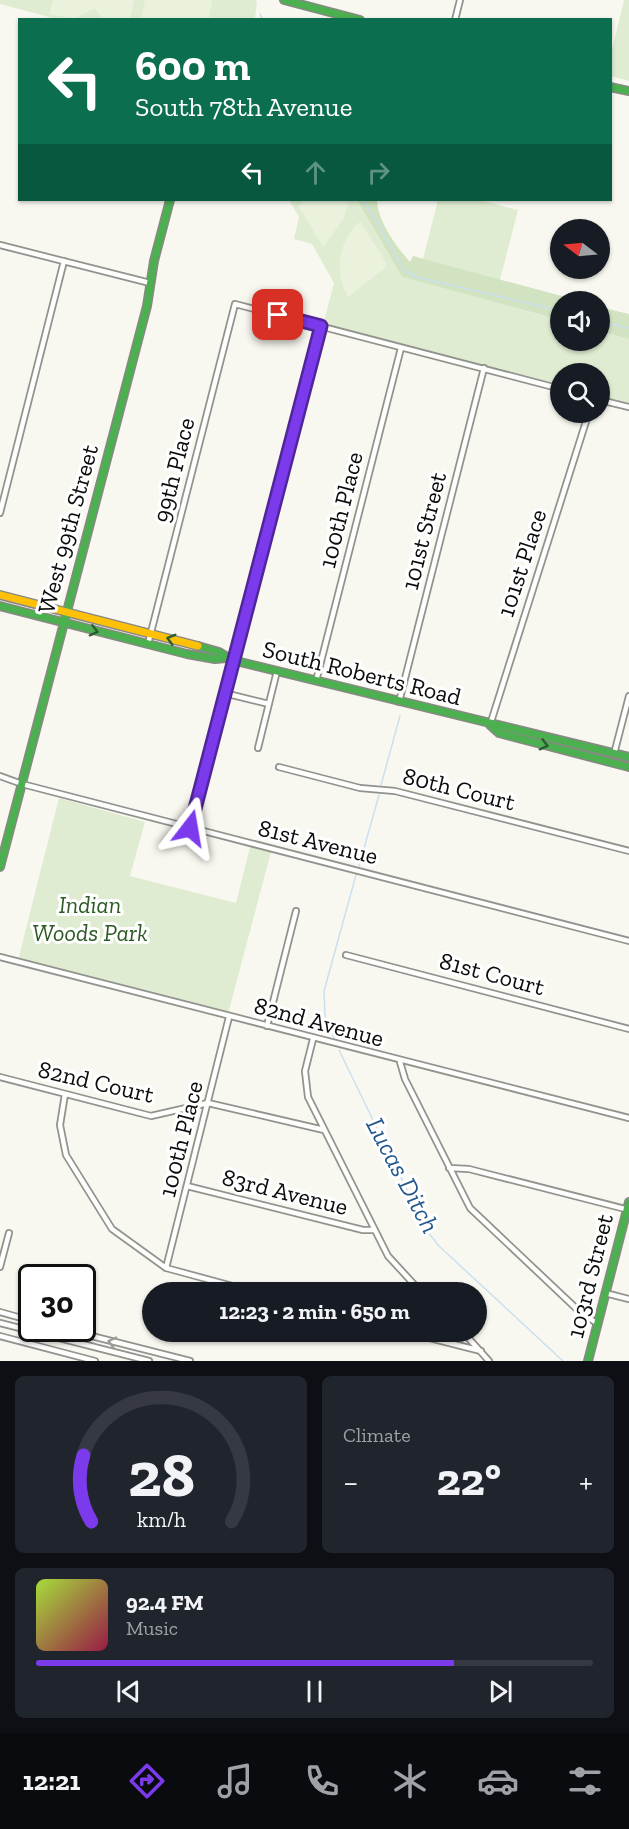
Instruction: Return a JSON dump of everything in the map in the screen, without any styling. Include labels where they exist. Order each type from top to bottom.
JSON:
[{"type":"street","points":[[284,0],[352,18]]},
{"type":"street","points":[[456,18],[460,0]]},
{"type":"street","points":[[612,87],[629,91]]},
{"type":"street","name":"West 99th Street","points":[[0,867],[2,848],[22,784],[147,306],[150,283],[170,201]]},
{"type":"street","points":[[0,245],[150,283]]},
{"type":"street","points":[[0,513],[64,261]]},
{"type":"street","name":"99th Place","points":[[148,644],[235,304],[321,326]]},
{"type":"street","points":[[190,828],[224,693],[229,659],[321,326],[550,386]]},
{"type":"street","name":"100th Place","points":[[316,681],[401,348]]},
{"type":"street","name":"101st Street","points":[[399,702],[484,368]]},
{"type":"street","points":[[610,402],[629,407]]},
{"type":"street","name":"101st Place","points":[[490,725],[586,423]]},
{"type":"street","name":"South Roberts Road","points":[[0,595],[219,652],[229,659]]},
{"type":"street","name":"South Roberts Road","points":[[0,606],[148,644],[215,659],[229,659],[490,725],[503,725],[629,757]]},
{"type":"street","points":[[258,748],[277,671]]},
{"type":"street","points":[[224,693],[269,704]]},
{"type":"street","points":[[612,762],[629,696]]},
{"type":"street","name":"South Roberts Road","points":[[490,725],[499,733],[629,767]]},
{"type":"street","name":"80th Court","points":[[279,767],[369,790],[395,791],[629,850]]},
{"type":"street","name":"81st Avenue","points":[[0,776],[22,784],[190,828],[629,940]]},
{"type":"street","points":[[267,1026],[297,911]]},
{"type":"street","name":"81st Court","points":[[346,955],[629,1029]]},
{"type":"street","name":"82nd Avenue","points":[[0,957],[400,1062],[629,1118]]},
{"type":"street","name":"100th Place","points":[[166,1268],[229,1017]]},
{"type":"street","points":[[313,1039],[305,1071],[305,1086],[324,1130],[375,1230],[395,1266],[411,1282]]},
{"type":"street","points":[[400,1062],[405,1079],[464,1200],[477,1216],[580,1312],[598,1324]]},
{"type":"street","name":"82nd Court","points":[[0,1077],[151,1116],[208,1103],[324,1130]]},
{"type":"street","points":[[65,1094],[61,1138],[66,1155],[94,1204],[112,1228],[166,1268],[218,1282]]},
{"type":"street","points":[[449,1168],[469,1169],[628,1207]]},
{"type":"street","name":"83rd Avenue","points":[[187,1186],[363,1230],[375,1230]]},
{"type":"street","name":"103rd Street","points":[[588,1361],[628,1207]]},
{"type":"street","points":[[0,1267],[9,1233]]},
{"type":"street","points":[[605,1293],[629,1299]]},
{"type":"street","points":[[0,1312],[18,1317]]},
{"type":"street","points":[[0,1323],[148,1361]]},
{"type":"street","points":[[0,1336],[95,1361]]},
{"type":"street","points":[[96,1337],[190,1361]]},
{"type":"street","points":[[445,1342],[481,1351]]},
{"type":"street","points":[[472,1342],[489,1361]]},
{"type":"street","points":[[139,1360],[142,1349]]},
{"type":"green space","points":[[0,0],[257,1],[255,18],[52,18],[0,4]]},
{"type":"green space","points":[[53,0],[134,0],[130,18],[102,18],[95,8],[76,18],[49,14]]},
{"type":"green space","points":[[145,0],[212,0],[209,18],[141,18]]},
{"type":"green space","points":[[624,0],[629,0],[629,81],[612,76],[612,50]]},
{"type":"green space","points":[[290,201],[358,201],[402,277],[550,317],[550,351],[610,351],[610,334],[629,339],[629,404],[610,399],[610,363],[550,363],[550,384],[323,325],[334,283],[312,244],[294,239],[299,217]]},
{"type":"green space","points":[[302,201],[349,201],[344,218],[324,246],[299,207]]},
{"type":"green space","points":[[358,201],[377,201],[384,225],[410,262],[413,256],[550,293],[550,317],[402,277]]},
{"type":"green space","points":[[438,201],[483,201],[518,210],[500,280],[423,259]]},
{"type":"green space","points":[[360,222],[386,262],[386,267],[348,297],[341,278],[340,257],[347,238]]},
{"type":"green space","points":[[610,309],[629,314],[629,339],[610,334]]},
{"type":"green space","name":"Indian Woods Park","points":[[59,798],[145,822],[130,876],[236,903],[250,847],[271,852],[228,1014],[18,960]]},
{"type":"waterway","points":[[260,14],[262,18]]},
{"type":"waterway","points":[[365,201],[404,270],[416,277],[550,308]]},
{"type":"waterway","points":[[610,323],[629,328]]},
{"type":"waterway","name":"Lucas Ditch","points":[[381,785],[400,716]]},
{"type":"waterway","name":"Lucas Ditch","points":[[359,866],[379,795]]},
{"type":"waterway","name":"Lucas Ditch","points":[[335,1040],[325,1017],[324,991],[356,875]]},
{"type":"waterway","name":"Lucas Ditch","points":[[339,1050],[427,1231],[439,1246],[563,1361]]},
{"type":"traffic: fast","points":[[284,0],[352,18]]},
{"type":"traffic: fast","points":[[612,87],[629,91]]},
{"type":"traffic: fast","points":[[0,867],[147,306],[154,261],[170,201]]},
{"type":"traffic: fast","points":[[0,606],[187,654],[215,659],[226,658]]},
{"type":"traffic: fast","points":[[198,646],[219,652],[232,660],[629,757]]},
{"type":"traffic: fast","points":[[490,725],[499,733],[629,767]]},
{"type":"traffic: fast","points":[[588,1361],[629,1202]]},
{"type":"traffic: slow","points":[[0,595],[198,646]]},
{"type":"route","points":[[190,828],[321,326],[278,315]]}]
